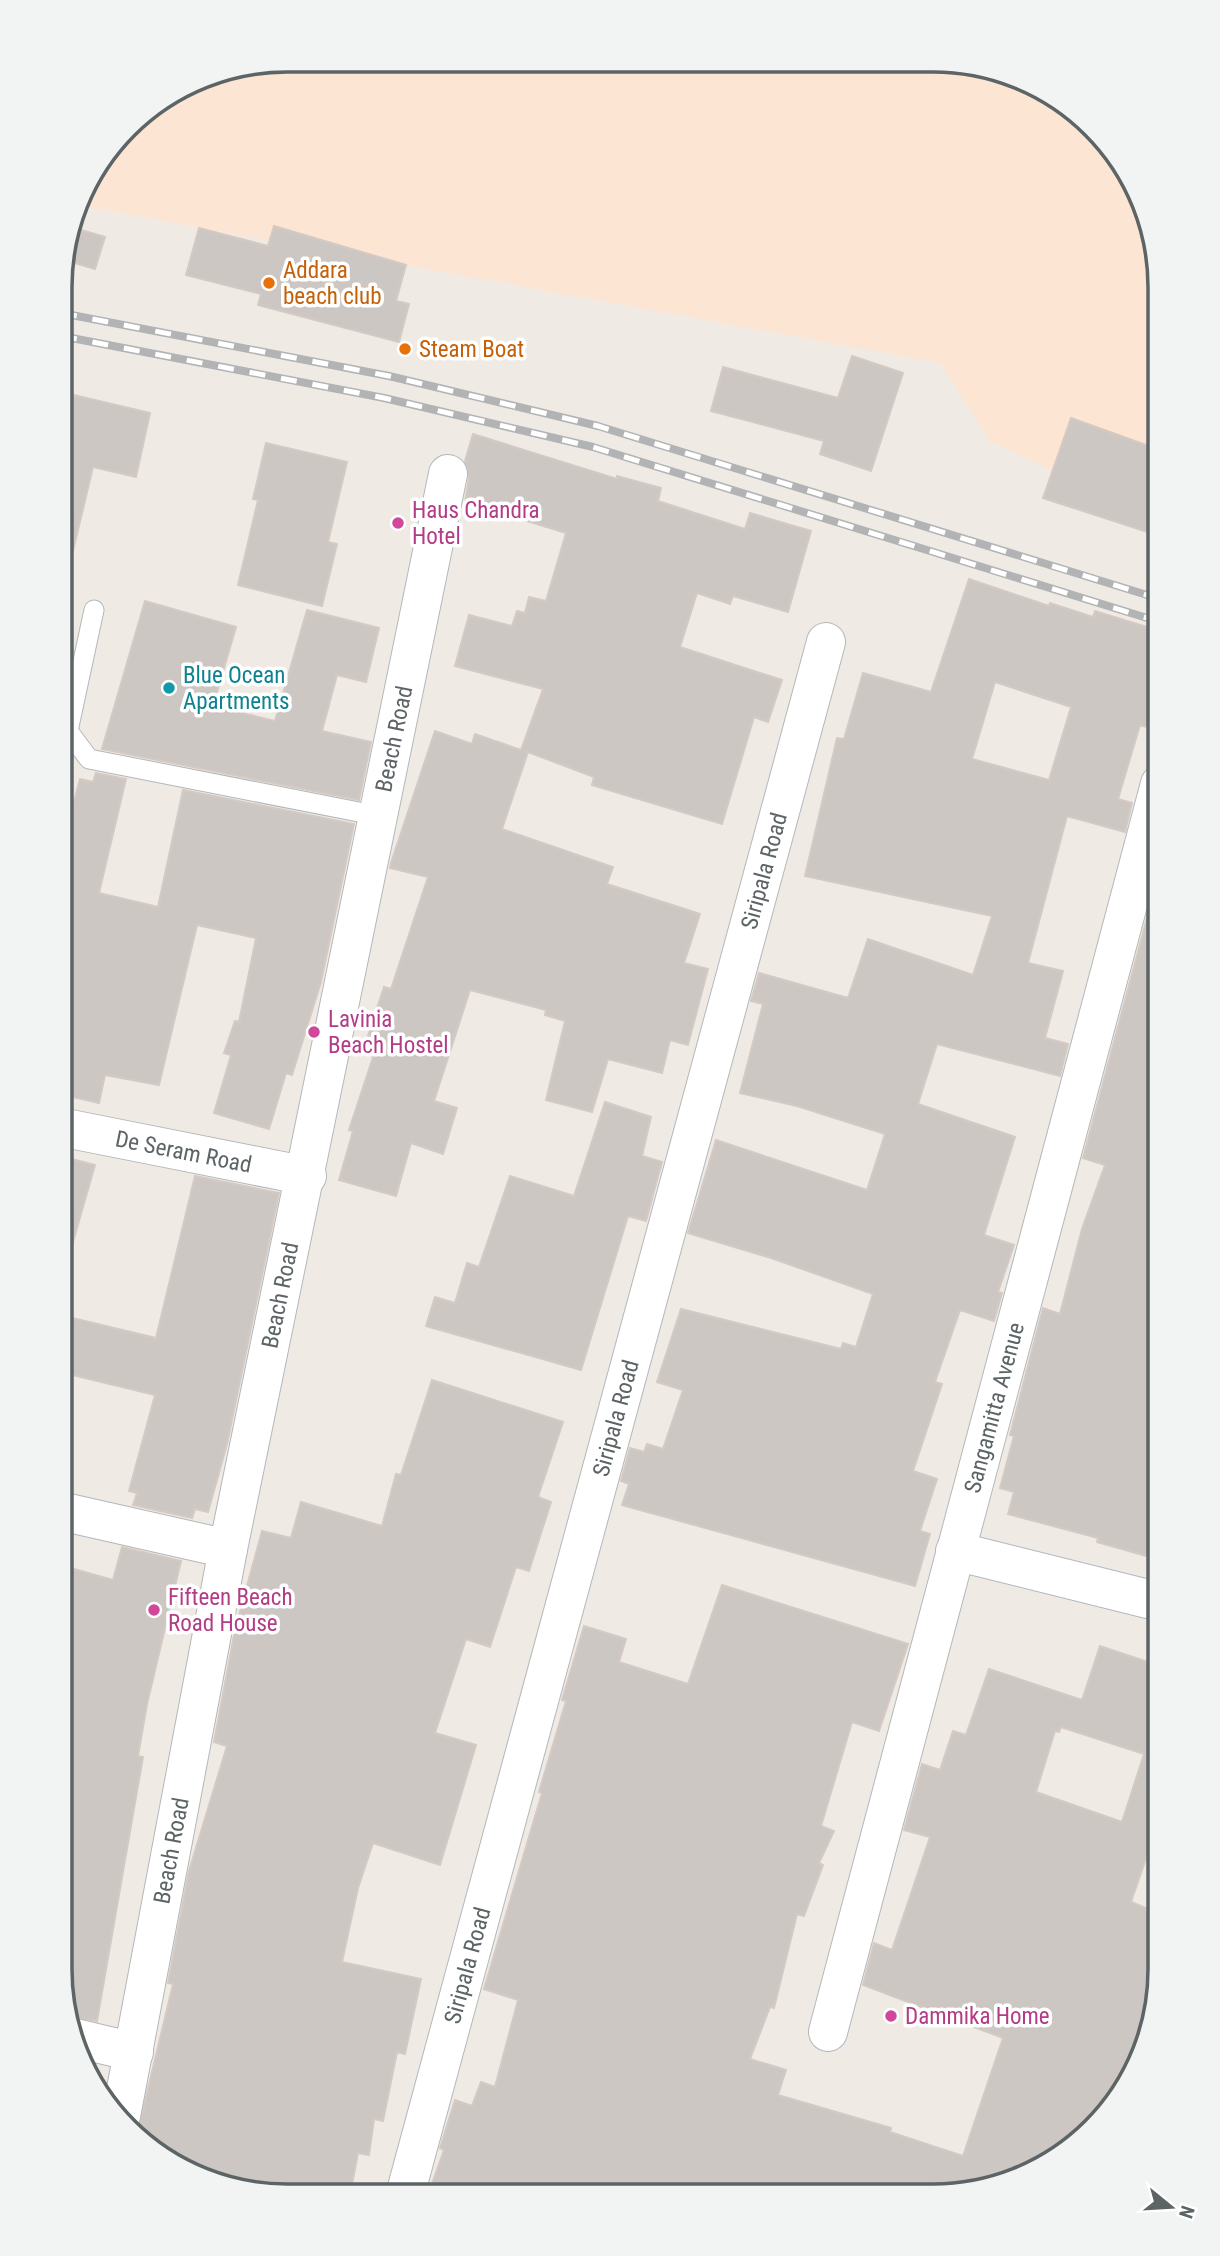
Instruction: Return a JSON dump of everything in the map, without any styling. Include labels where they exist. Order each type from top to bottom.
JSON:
[{"type":"street","name":"Beach Road","points":[[123,2108],[229,1549],[448,474]]},
{"type":"street","name":"Siripala Road","points":[[408,2184],[826,642]]},
{"type":"street","name":"Sangamitta Avenue","points":[[828,2032],[955,1551],[1148,855]]},
{"type":"street","name":"De Seram Road","points":[[72,1129],[307,1176]]},
{"type":"street","points":[[72,1514],[229,1549]]},
{"type":"street","points":[[955,1551],[1148,1599]]},
{"type":"street","points":[[84,2040],[134,2052]]},
{"type":"lane","points":[[72,713],[94,610]]},
{"type":"lane","points":[[72,737],[89,759],[379,816]]},
{"type":"sand","points":[[947,72],[975,76],[1028,94],[1075,125],[1112,167],[1137,218],[1144,245],[1148,287],[1148,494],[1105,496],[990,441],[940,363],[87,207],[108,167],[145,125],[192,94],[231,79],[259,74]]},
{"type":"building","points":[[274,226],[406,265],[396,301],[409,304],[399,342],[258,305],[261,294],[186,275],[199,228],[268,246]]},
{"type":"building","points":[[79,229],[105,237],[95,269],[74,263]]},
{"type":"building","points":[[852,356],[903,373],[871,471],[820,454],[824,441],[711,411],[723,367],[838,398]]},
{"type":"building","points":[[72,395],[150,413],[136,477],[93,467],[73,551]]},
{"type":"building","points":[[1071,418],[1148,446],[1148,532],[1043,498]]},
{"type":"building","points":[[473,434],[617,479],[617,476],[661,488],[658,501],[745,529],[750,513],[811,531],[788,612],[733,596],[730,604],[697,593],[680,647],[782,680],[768,722],[754,717],[722,824],[592,785],[594,777],[528,752],[502,829],[613,867],[607,884],[700,914],[684,963],[708,969],[688,1045],[670,1040],[662,1073],[608,1059],[592,1112],[546,1100],[565,1021],[545,1015],[546,1010],[470,990],[434,1101],[457,1108],[443,1154],[411,1143],[396,1196],[339,1180],[353,1131],[349,1130],[377,1045],[366,1042],[384,987],[391,989],[428,877],[390,868],[391,863],[435,731],[472,744],[475,734],[521,750],[543,689],[455,666],[469,615],[512,626],[517,611],[525,613],[529,597],[546,601],[566,533],[465,502],[469,478],[465,461]]},
{"type":"building","points":[[266,443],[347,462],[328,542],[337,544],[322,606],[238,585],[258,500],[253,499]]},
{"type":"building","points":[[969,579],[1049,606],[1050,603],[1093,617],[1095,611],[1148,627],[1148,724],[1147,727],[1140,725],[1118,799],[1132,803],[1125,832],[1067,816],[1028,963],[1063,971],[1045,1038],[1068,1044],[1060,1076],[937,1044],[918,1104],[1015,1137],[984,1235],[1014,1245],[998,1292],[1002,1293],[994,1321],[960,1310],[935,1382],[942,1384],[913,1471],[937,1479],[920,1531],[930,1534],[915,1586],[622,1505],[629,1484],[621,1481],[630,1448],[644,1452],[647,1444],[663,1449],[683,1390],[657,1382],[681,1309],[841,1349],[843,1343],[856,1347],[873,1294],[771,1258],[688,1233],[716,1140],[867,1190],[885,1134],[797,1106],[740,1093],[763,1004],[751,1001],[759,973],[848,998],[868,939],[973,975],[992,916],[805,876],[837,738],[844,739],[863,673],[931,692]],"holes":[[[995,682],[1071,707],[1049,780],[972,759]]]},
{"type":"building","points":[[145,601],[236,627],[213,706],[275,721],[307,610],[379,628],[366,682],[337,675],[322,731],[371,742],[359,800],[102,749]]},
{"type":"building","points":[[96,773],[126,779],[99,893],[158,907],[183,790],[354,824],[321,982],[292,1075],[286,1073],[269,1129],[214,1113],[231,1055],[224,1053],[235,1021],[239,1022],[256,938],[197,925],[159,1085],[105,1075],[99,1103],[72,1097],[72,809],[80,779],[93,782]]},
{"type":"building","points":[[1147,918],[1148,1557],[1097,1542],[1098,1538],[1008,1514],[1014,1492],[1000,1488],[1014,1436],[1010,1435],[1043,1308],[1060,1314],[1082,1229],[1105,1165],[1083,1158]]},
{"type":"building","points":[[605,1102],[651,1117],[642,1156],[662,1162],[646,1221],[628,1216],[581,1370],[426,1326],[435,1297],[455,1303],[467,1263],[479,1267],[510,1176],[574,1196]]},
{"type":"building","points":[[72,1159],[95,1165],[72,1246]]},
{"type":"building","points":[[195,1176],[279,1193],[227,1444],[208,1512],[195,1509],[192,1518],[133,1505],[137,1493],[129,1491],[155,1395],[72,1375],[72,1318],[156,1338]]},
{"type":"building","points":[[432,1380],[563,1422],[538,1497],[551,1502],[529,1571],[516,1567],[490,1647],[466,1639],[435,1733],[476,1745],[440,1865],[373,1843],[358,1888],[342,1962],[421,1979],[405,2054],[397,2052],[383,2121],[374,2119],[369,2155],[358,2153],[352,2184],[287,2184],[231,2177],[179,2155],[139,2125],[173,1984],[168,1983],[189,1871],[227,1746],[214,1742],[235,1630],[262,1531],[291,1538],[301,1502],[382,1526],[396,1474],[401,1475]]},
{"type":"building","points":[[122,1547],[181,1561],[147,1704],[138,1756],[143,1757],[97,2021],[78,2018],[72,1969],[72,1568],[113,1580]]},
{"type":"building","points":[[722,1585],[908,1644],[879,1731],[852,1722],[821,1826],[834,1831],[819,1863],[823,1865],[804,1916],[797,1914],[774,2008],[770,2007],[750,2059],[786,2070],[778,2095],[891,2128],[890,2132],[963,2156],[1003,2038],[863,1985],[874,1943],[892,1950],[930,1837],[904,1830],[922,1764],[940,1770],[953,1731],[966,1735],[989,1669],[1082,1700],[1100,1646],[1148,1662],[1148,1853],[1131,1902],[1148,1909],[1148,1983],[1144,2011],[1132,2051],[1104,2100],[1085,2121],[1053,2148],[1028,2162],[989,2177],[961,2182],[432,2184],[444,2150],[440,2148],[455,2100],[472,2106],[481,2082],[495,2087],[518,2000],[484,1989],[542,1793],[539,1792],[566,1701],[562,1700],[584,1626],[626,1639],[619,1662],[688,1684]],"holes":[[[1061,1727],[1144,1754],[1122,1822],[1036,1792],[1055,1731],[1059,1732]]]},
{"type":"railway","points":[[72,315],[389,376],[598,426],[1148,595]]},
{"type":"railway","points":[[72,338],[384,398],[593,447],[1148,618]]},
{"type":"place","name":"Addara beach club","points":[[269,283]]},
{"type":"place","name":"Steam Boat","points":[[405,349]]},
{"type":"place","name":"Haus Chandra Hotel","points":[[398,523]]},
{"type":"place","name":"Blue Ocean Apartments","points":[[169,688]]},
{"type":"place","name":"Lavinia Beach Hostel","points":[[314,1032]]},
{"type":"place","name":"Fifteen Beach Road House","points":[[154,1610]]},
{"type":"place","name":"Dammika Home","points":[[891,2016]]}]
